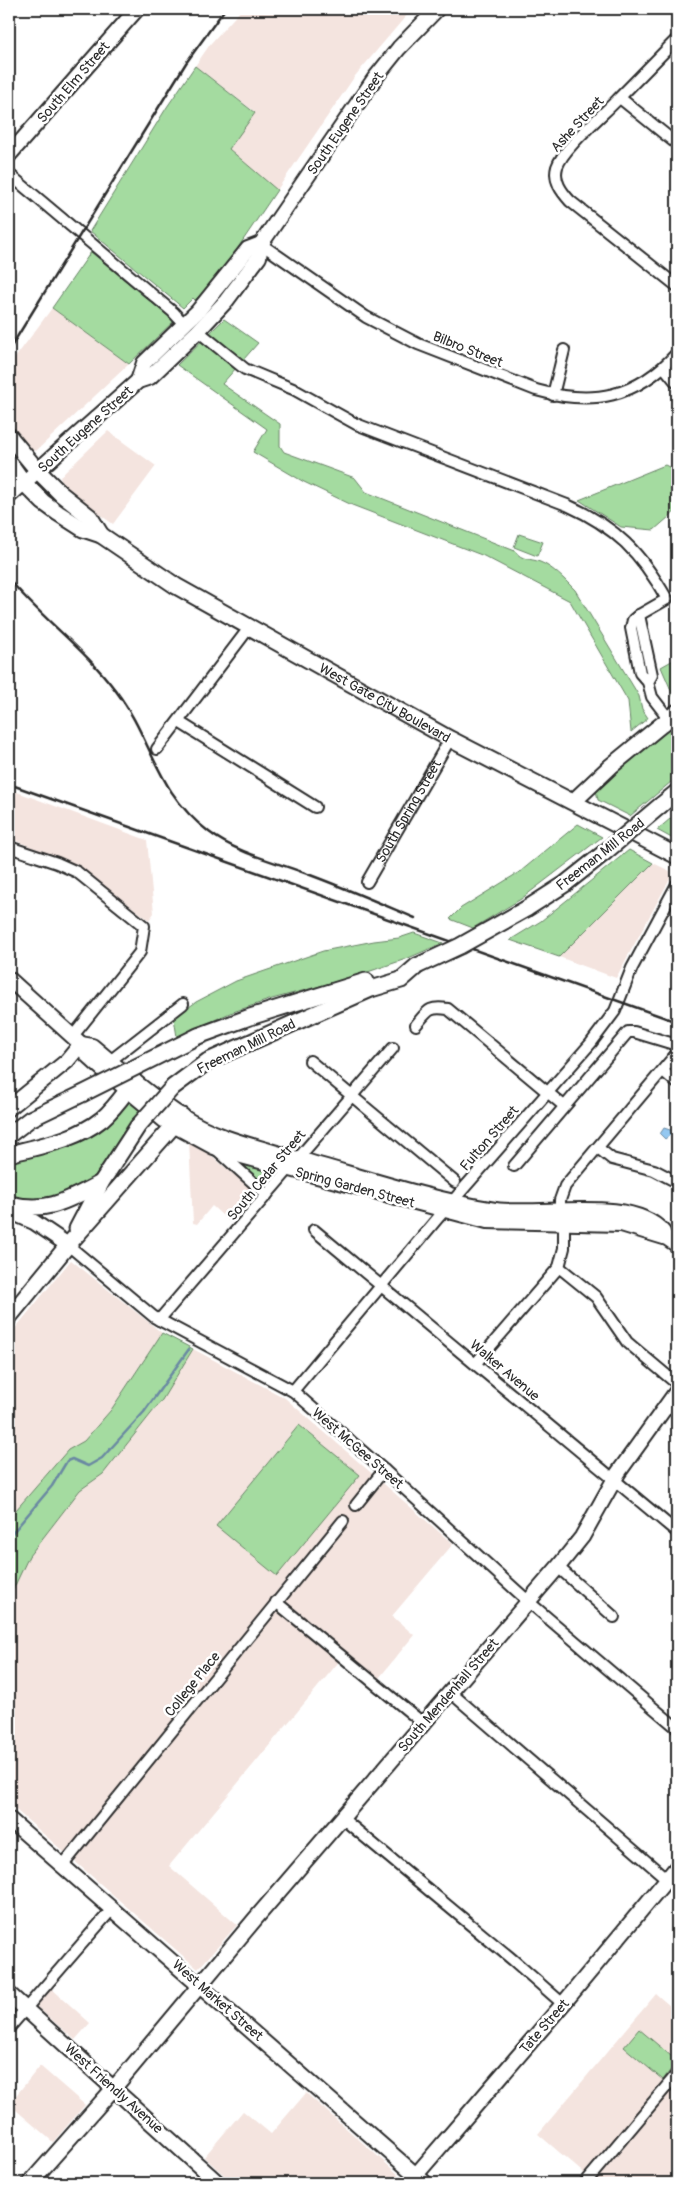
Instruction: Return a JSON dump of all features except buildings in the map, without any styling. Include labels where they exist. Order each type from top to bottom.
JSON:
[{"type":"main road","name":"South Elm Street","points":[[9,155],[137,9]]},
{"type":"main road","name":"South Eugene Street","points":[[9,496],[138,381],[150,376],[198,331],[235,290],[259,258],[261,244],[375,78],[399,48],[437,9]]},
{"type":"main road","name":"South Eugene Street","points":[[138,381],[144,363],[216,291],[248,249],[261,244]]},
{"type":"main road","name":"West Gate City Boulevard","points":[[9,436],[38,471],[61,494],[90,517],[101,535]]},
{"type":"main road","name":"West Gate City Boulevard","points":[[9,462],[24,483],[43,502],[83,529],[101,535],[176,586],[522,778],[574,802],[677,856]]},
{"type":"main road","points":[[574,802],[611,766],[673,715]]},
{"type":"main road","name":"Freeman Mill Road","points":[[9,1135],[15,1127],[198,1036],[250,1017],[400,969],[415,966],[460,946],[526,909],[565,884],[677,792]]},
{"type":"main road","name":"Freeman Mill Road","points":[[68,1246],[101,1184],[138,1126],[173,1087],[208,1061],[371,989],[400,980],[415,966]]},
{"type":"main road","name":"Spring Garden Street","points":[[9,979],[77,1040],[87,1055],[214,1147],[293,1164],[448,1206],[562,1217],[604,1210],[622,1213],[654,1224],[672,1241]]},
{"type":"main road","points":[[9,1108],[67,1061],[77,1040]]},
{"type":"main road","name":"Spring Garden Street","points":[[77,1040],[92,1046],[110,1061],[130,1085]]},
{"type":"main road","points":[[9,1154],[70,1137],[94,1125],[111,1111],[130,1085]]},
{"type":"main road","points":[[9,1317],[68,1246],[178,1121]]},
{"type":"main road","name":"Spring Garden Street","points":[[178,1121],[293,1164]]},
{"type":"main road","points":[[9,1204],[37,1209],[55,1205],[101,1184]]},
{"type":"main road","name":"West McGee Street","points":[[9,1211],[34,1222],[68,1246]]},
{"type":"main road","name":"South Mendenhall Street","points":[[30,2183],[114,2088],[199,1985],[558,1567],[582,1537],[615,1480],[677,1391]]},
{"type":"main road","name":"West Market Street","points":[[9,1819],[113,1908],[417,2181]]},
{"type":"main road","name":"Tate Street","points":[[417,2181],[563,2004],[672,1881],[677,1866]]},
{"type":"main road","name":"West Friendly Avenue","points":[[9,1994],[218,2183]]},
{"type":"street","name":"Ashe Street","points":[[677,39],[578,139],[560,160],[557,169],[557,179],[561,191],[570,201],[677,286]]},
{"type":"street","points":[[620,98],[677,144]]},
{"type":"street","points":[[9,174],[173,312],[184,324]]},
{"type":"street","name":"Bilbro Street","points":[[261,244],[366,317],[418,344],[553,395],[590,398],[616,394],[637,385],[664,367],[677,353]]},
{"type":"street","points":[[198,331],[245,369],[293,389],[356,424],[582,511],[616,534],[642,559],[667,599],[639,615],[633,620],[631,628],[640,673],[648,682],[652,697],[673,715]]},
{"type":"street","points":[[553,395],[564,350]]},
{"type":"street","points":[[664,367],[677,383]]},
{"type":"street","points":[[639,615],[652,675],[648,682]]},
{"type":"street","points":[[157,749],[249,628]]},
{"type":"street","points":[[636,654],[647,651]]},
{"type":"street","points":[[179,722],[315,807]]},
{"type":"street","name":"South Spring Street","points":[[367,882],[450,739]]},
{"type":"street","points":[[9,847],[57,863],[76,872],[141,922],[144,929],[140,940],[140,952],[77,1040]]},
{"type":"street","name":"Fulton Street","points":[[293,1391],[448,1206],[592,1043],[615,1011],[632,968],[677,884]]},
{"type":"street","points":[[110,1061],[183,1004]]},
{"type":"street","points":[[416,1025],[428,1011],[435,1007],[448,1009],[564,1106]]},
{"type":"street","points":[[514,1166],[628,1032],[634,1032],[677,1045]]},
{"type":"street","name":"South Cedar Street","points":[[159,1320],[393,1048]]},
{"type":"street","points":[[476,1363],[559,1267],[564,1248],[560,1200],[565,1186],[677,1053]]},
{"type":"street","points":[[310,1061],[455,1182]]},
{"type":"street","points":[[663,1071],[677,1084]]},
{"type":"street","points":[[214,1147],[267,1195]]},
{"type":"street","points":[[598,1148],[612,1159],[654,1170],[677,1182]]},
{"type":"street","name":"Walker Avenue","points":[[314,1230],[677,1532]]},
{"type":"street","name":"West McGee Street","points":[[68,1246],[159,1320],[293,1391],[384,1470],[528,1602],[677,1728]]},
{"type":"street","points":[[559,1267],[596,1297],[627,1342],[677,1384]]},
{"type":"street","points":[[356,1504],[384,1470]]},
{"type":"street","name":"College Place","points":[[62,1865],[343,1521]]},
{"type":"street","points":[[558,1567],[614,1617]]},
{"type":"street","points":[[276,1602],[424,1724]]},
{"type":"street","points":[[450,1692],[672,1881]]},
{"type":"street","points":[[342,1818],[563,2004]]},
{"type":"street","points":[[10,2023],[25,2009],[113,1908]]},
{"type":"street","points":[[585,2183],[677,2074]]},
{"type":"shaded area","points":[[242,9],[412,9],[355,76],[277,190],[228,148],[255,112],[195,66],[211,43]]},
{"type":"shaded area","points":[[52,308],[129,364],[36,451],[30,449],[9,424],[9,366]]},
{"type":"shaded area","points":[[108,431],[156,466],[113,524],[70,493],[62,484],[60,477]]},
{"type":"shaded area","points":[[9,789],[147,840],[154,913],[149,920],[76,865],[9,838]]},
{"type":"shaded area","points":[[653,863],[670,871],[671,877],[616,978],[559,957]]},
{"type":"shaded area","points":[[189,1142],[201,1147],[256,1193],[231,1223],[212,1206],[197,1224],[193,1223]]},
{"type":"shaded area","points":[[71,1260],[162,1333],[111,1410],[84,1441],[68,1450],[9,1518],[9,1336]]},
{"type":"shaded area","points":[[193,1349],[285,1398],[453,1544],[392,1616],[414,1635],[379,1678],[347,1652],[169,1866],[237,1925],[198,1969],[9,1804],[9,1598],[29,1556],[80,1490],[103,1474],[162,1400]]},
{"type":"shaded area","points":[[51,1988],[90,2023],[75,2040],[37,2007],[37,2004]]},
{"type":"shaded area","points":[[656,1994],[677,2012],[677,2183],[595,2183],[538,2134]]},
{"type":"shaded area","points":[[40,2066],[85,2105],[53,2142],[9,2104]]},
{"type":"shaded area","points":[[306,2093],[398,2174],[399,2177],[394,2183],[233,2183],[204,2157],[243,2111],[271,2134]]},
{"type":"green space","points":[[195,66],[255,113],[229,149],[277,190],[214,281],[195,300],[193,298],[183,308],[90,231],[167,107]]},
{"type":"green space","points":[[91,252],[174,321],[129,364],[52,308]]},
{"type":"green space","points":[[224,319],[258,343],[222,384],[280,424],[280,446],[284,452],[355,478],[366,492],[515,551],[523,558],[540,562],[554,570],[575,590],[639,696],[642,709],[648,718],[631,732],[628,701],[570,601],[484,556],[352,505],[304,482],[253,452],[267,429],[177,365]]},
{"type":"green space","points":[[665,465],[677,471],[677,510],[654,530],[621,527],[579,500]]},
{"type":"green space","points":[[519,534],[543,542],[537,556],[514,547]]},
{"type":"green space","points":[[677,658],[677,694],[674,697],[661,667]]},
{"type":"green space","points":[[677,722],[677,777],[630,816],[598,800],[596,790],[601,784]]},
{"type":"green space","points":[[677,813],[677,841],[657,830]]},
{"type":"green space","points":[[578,824],[602,837],[521,899],[473,928],[450,919],[461,908],[521,871]]},
{"type":"green space","points":[[629,850],[653,863],[559,957],[510,940],[541,921]]},
{"type":"green space","points":[[414,933],[443,943],[406,959],[350,978],[272,999],[230,1013],[177,1037],[174,1018],[196,1002],[236,981],[323,951],[399,938]]},
{"type":"green space","points":[[130,1099],[142,1109],[95,1180],[67,1194],[41,1202],[9,1199],[9,1158],[60,1145]]},
{"type":"green space","points":[[238,1162],[273,1172],[274,1174],[262,1186]]},
{"type":"green space","points":[[162,1333],[193,1349],[162,1400],[103,1474],[80,1490],[29,1556],[9,1598],[9,1518],[68,1450],[84,1441],[111,1410]]},
{"type":"green space","points":[[299,1425],[360,1475],[277,1576],[216,1526]]},
{"type":"green space","points":[[639,2029],[677,2061],[663,2080],[624,2047]]},
{"type":"water","points":[[664,1128],[670,1130],[674,1128],[677,1131],[677,1137],[670,1135],[665,1139],[660,1134]]},
{"type":"waterway","points":[[9,1537],[52,1486],[67,1461],[72,1459],[88,1466],[102,1458],[144,1412],[189,1349]]},
{"type":"railway","points":[[9,350],[186,63],[225,9]]},
{"type":"railway","points":[[9,579],[91,661],[116,691],[139,728],[156,764],[177,800],[209,832],[242,851],[331,883],[415,918]]},
{"type":"railway","points":[[9,784],[677,1022]]}]
